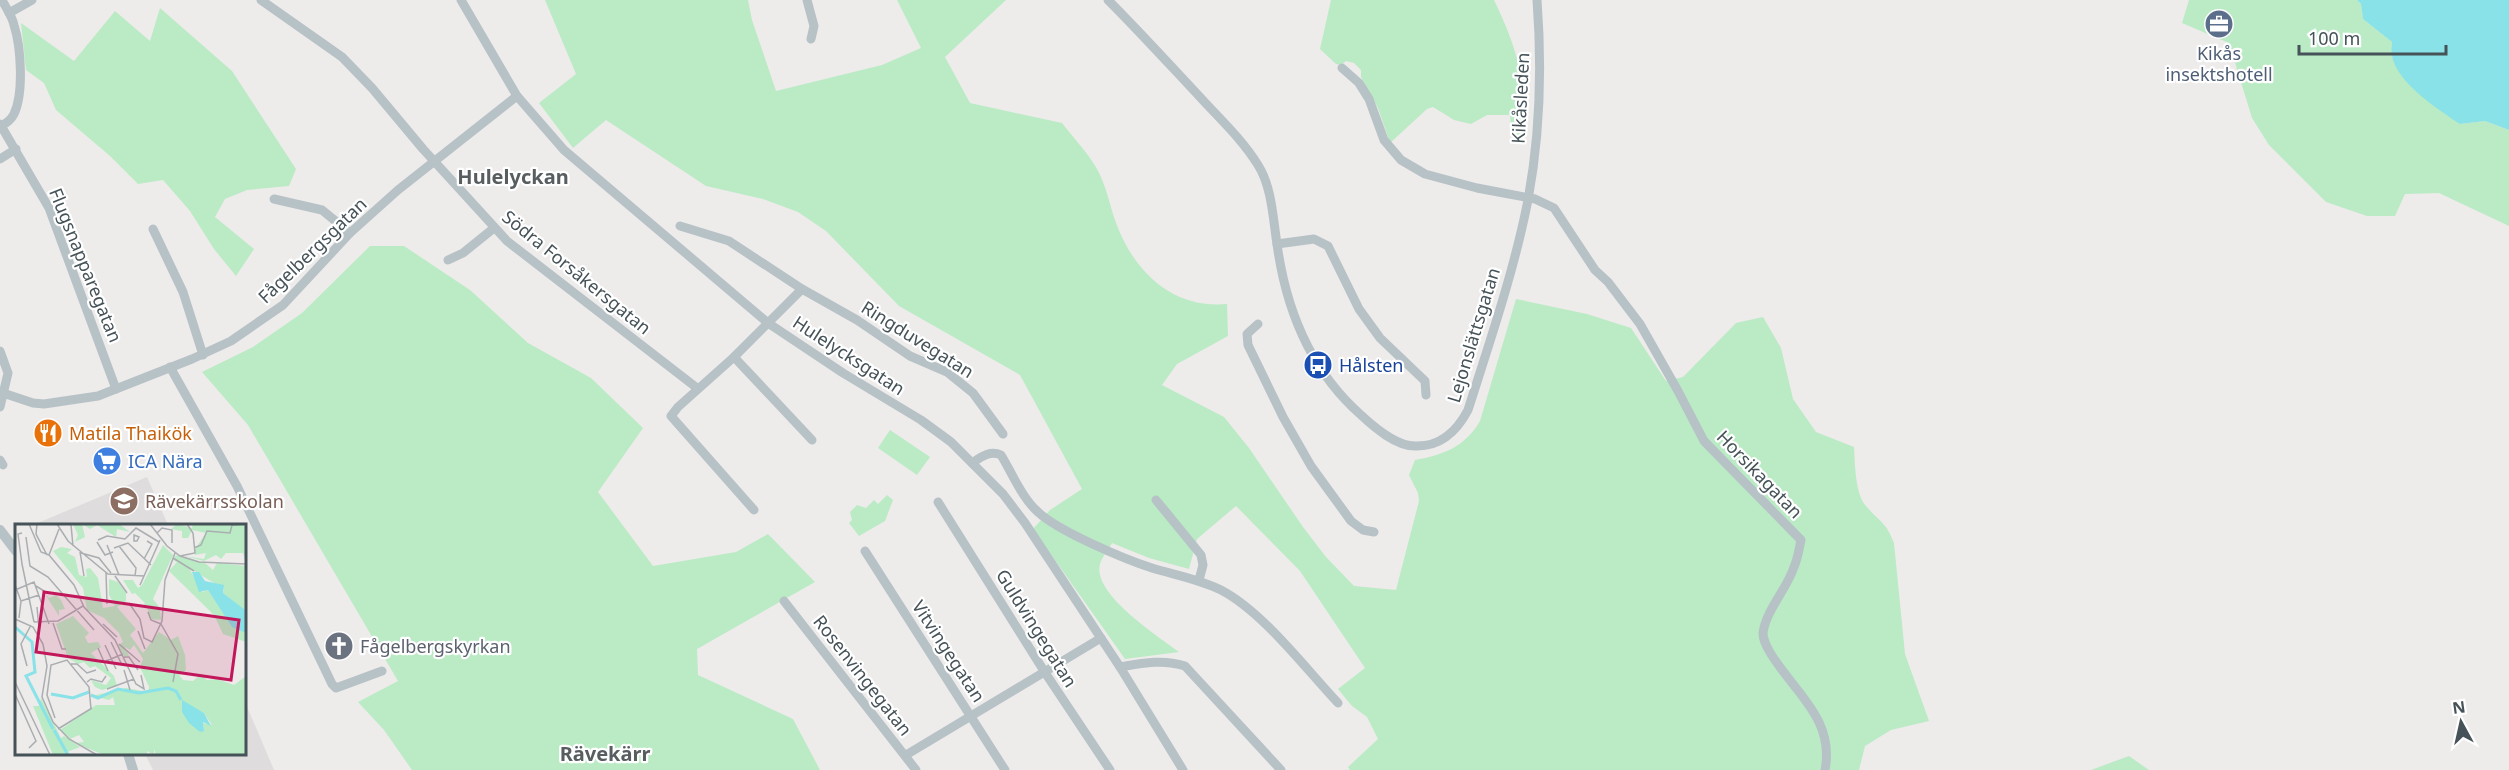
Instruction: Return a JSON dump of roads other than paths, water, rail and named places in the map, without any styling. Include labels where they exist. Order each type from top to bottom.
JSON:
[{"type":"street","points":[[1,125],[10,121],[15,111],[19,81],[19,52],[14,25],[2,0]]},
{"type":"street","points":[[9,13],[32,0]]},
{"type":"street","name":"Södra Forsåkersgatan","points":[[261,0],[342,57],[372,88],[494,228],[544,271],[697,388]]},
{"type":"street","name":"Hulelycksgatan","points":[[461,0],[517,96],[564,150],[768,323],[843,373],[921,420],[951,442],[1003,494],[1025,523],[1101,638],[1184,770]]},
{"type":"street","points":[[807,0],[814,26],[811,39]]},
{"type":"street","name":"Lejonslättsgatan","points":[[1108,0],[1237,137],[1259,166],[1270,203],[1284,286],[1292,314],[1311,355],[1346,400],[1372,424],[1403,444],[1424,446],[1453,433],[1468,410],[1510,276],[1528,197]]},
{"type":"street","name":"Kikåsleden","points":[[1528,197],[1538,109],[1537,0]]},
{"type":"street","points":[[1342,68],[1359,83],[1369,99],[1384,140],[1401,160],[1413,169],[1477,188],[1528,197]]},
{"type":"street","name":"Fågelbergsgatan","points":[[2,393],[33,403],[45,404],[89,398],[203,355],[231,341],[283,305],[350,233],[517,96]]},
{"type":"street","name":"Flugsnapparegatan","points":[[1,125],[49,208],[116,389]]},
{"type":"street","points":[[0,159],[15,149]]},
{"type":"street","name":"Horsikagatan","points":[[1528,197],[1545,202],[1554,208],[1595,270],[1626,305],[1678,391],[1704,441],[1801,540],[1794,567],[1767,619],[1763,635],[1765,644],[1777,665],[1818,716],[1825,739],[1825,770]]},
{"type":"street","points":[[273,199],[322,210],[350,233]]},
{"type":"street","name":"Ringduvegatan","points":[[680,226],[729,241],[802,289],[857,320],[910,356],[947,372],[973,393],[1003,434]]},
{"type":"street","points":[[448,260],[463,253],[494,228]]},
{"type":"street","points":[[153,229],[183,292],[203,355]]},
{"type":"street","name":"Lejonslättsgatan","points":[[1277,244],[1314,239],[1326,244],[1359,309],[1380,338],[1425,381],[1426,395]]},
{"type":"street","points":[[754,510],[671,416],[697,388],[734,357],[802,289]]},
{"type":"street","points":[[1258,324],[1247,334],[1248,345],[1287,423],[1311,466],[1344,512],[1358,527],[1374,532]]},
{"type":"street","points":[[0,351],[8,373],[0,407]]},
{"type":"street","points":[[734,357],[812,440]]},
{"type":"street","points":[[170,367],[237,486],[332,684],[336,688],[350,685],[382,671]]},
{"type":"street","points":[[972,463],[986,454],[995,452],[1001,455],[1029,502],[1051,523],[1147,566],[1199,580],[1222,591],[1262,621],[1338,703]]},
{"type":"street","points":[[1156,500],[1201,555],[1203,565],[1199,580]]},
{"type":"street","name":"Guldvingegatan","points":[[938,502],[1110,770]]},
{"type":"street","points":[[0,530],[15,550]]},
{"type":"street","name":"Vitvingegatan","points":[[865,551],[1005,770]]},
{"type":"street","name":"Rosenvingegatan","points":[[784,601],[916,770]]},
{"type":"street","points":[[906,755],[1044,670],[1101,638]]},
{"type":"street","points":[[1120,667],[1150,662],[1174,662],[1185,666],[1281,770]]},
{"type":"street","points":[[129,755],[133,770]]},
{"type":"water","points":[[2357,0],[2509,0],[2509,130],[2485,121],[2460,124],[2420,95],[2395,66],[2392,42],[2363,19],[2361,4]]},
{"type":"place","name":"Kikås insektshotell","points":[[2219,24]]},
{"type":"place","name":"Hålsten","points":[[1318,365]]},
{"type":"place","name":"Matila Thaikök","points":[[48,433]]},
{"type":"place","name":"ICA Nära","points":[[107,461]]},
{"type":"place","name":"Rävekärrsskolan","points":[[124,501]]},
{"type":"place","name":"Fågelbergskyrkan","points":[[339,646]]},
{"type":"district","name":"Hulelyckan","points":[[513,176]]},
{"type":"district","name":"Rävekärr","points":[[605,753]]}]
